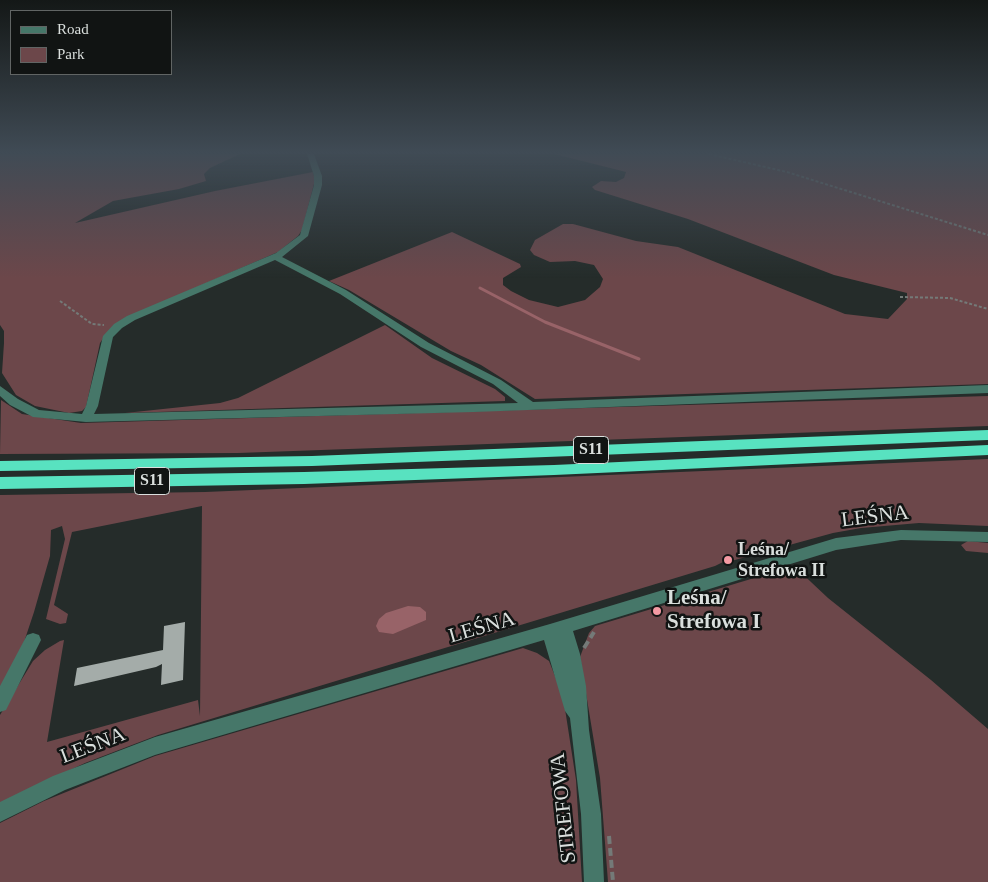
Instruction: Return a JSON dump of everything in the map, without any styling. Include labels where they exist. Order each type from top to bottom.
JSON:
[{"type":"highway","name":"S11","points":[[0,466],[312,461],[988,435]]},
{"type":"highway","name":"S11","points":[[0,483],[294,478],[544,470],[988,450]]},
{"type":"street","points":[[86,418],[92,406],[108,336],[118,326],[131,318],[276,256],[296,244],[306,233],[315,195]]},
{"type":"street","points":[[276,256],[343,292],[425,345],[497,382],[531,406]]},
{"type":"street","points":[[0,390],[14,402],[37,414],[86,418],[531,406],[988,389]]},
{"type":"street","name":"LEŚNA","points":[[0,812],[60,783],[155,746],[557,629],[849,541],[901,535],[988,537]]},
{"type":"street","name":"STREFOWA","points":[[557,629],[580,730],[590,814],[594,882]]},
{"type":"street","points":[[0,704],[33,640]]},
{"type":"path","points":[[855,195],[988,235]]},
{"type":"path","points":[[900,297],[950,298],[988,309]]},
{"type":"path","points":[[60,301],[60,303],[77,312],[92,324],[118,326]]},
{"type":"path","points":[[583,649],[592,633],[597,630]]},
{"type":"path","points":[[609,832],[613,882]]},
{"type":"green space","points":[[0,195],[145,195],[113,201],[75,223],[197,195],[311,195],[302,230],[298,236],[278,252],[131,316],[106,334],[100,343],[86,407],[82,411],[69,413],[35,406],[16,395],[2,373],[4,331],[0,325]]},
{"type":"green space","points":[[612,195],[988,195],[988,384],[535,399],[481,365],[451,351],[349,290],[329,281],[452,232],[520,264],[521,267],[503,278],[503,285],[511,291],[529,300],[558,307],[585,300],[600,287],[603,279],[594,265],[575,261],[550,262],[534,255],[530,250],[535,240],[563,224],[573,224],[636,241],[678,247],[845,314],[888,319],[907,299],[907,293],[834,275],[688,219]]},
{"type":"green space","points":[[385,325],[432,358],[495,389],[505,397],[505,401],[125,413],[220,403],[238,398]]},
{"type":"green space","points":[[988,396],[988,426],[238,453],[0,454],[1,400],[22,414],[81,423]]},
{"type":"green space","points":[[988,459],[988,526],[919,523],[861,528],[833,533],[723,562],[158,735],[85,763],[0,803],[0,715],[33,661],[45,650],[60,641],[64,640],[47,742],[198,700],[200,716],[202,506],[72,532],[54,605],[68,614],[66,623],[60,624],[46,619],[65,539],[62,526],[51,530],[50,556],[34,612],[24,642],[0,691],[0,495],[205,492]]},
{"type":"green space","points":[[968,541],[988,543],[988,553],[966,551],[961,545]]},
{"type":"green space","points":[[794,566],[828,598],[931,680],[988,729],[988,882],[608,882],[600,778],[580,657],[589,633],[595,626]]},
{"type":"green space","points":[[523,648],[537,653],[549,661],[563,696],[576,780],[582,882],[0,882],[0,823],[44,801],[155,756]]},
{"type":"shaded area","points":[[408,606],[420,607],[426,612],[426,620],[393,634],[379,632],[376,626],[379,619],[386,613]]},
{"type":"building","points":[[185,622],[183,680],[161,685],[162,664],[74,686],[77,668],[163,650],[164,626]]},
{"type":"waterway","points":[[480,288],[545,322],[639,359]]},
{"type":"place","name":"Leśna/ Strefowa II","points":[[728,560]]},
{"type":"place","name":"Leśna/ Strefowa I","points":[[657,611]]}]
